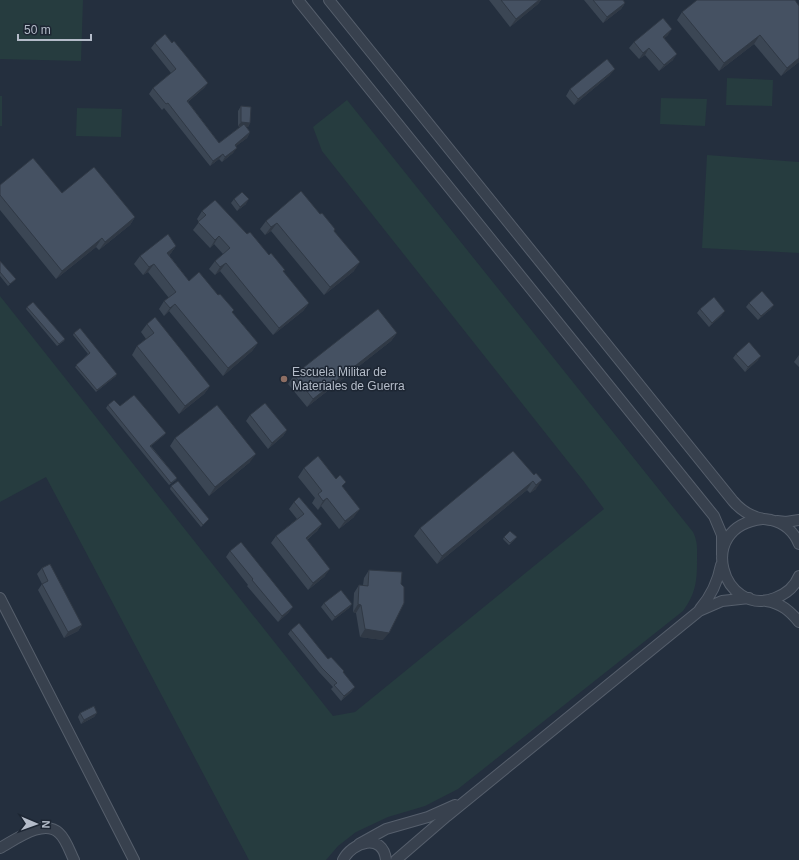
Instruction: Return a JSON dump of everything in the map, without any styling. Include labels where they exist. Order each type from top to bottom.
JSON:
[{"type":"street","points":[[298,0],[714,516],[722,535],[723,571],[733,588],[740,594],[749,598],[771,602],[782,606],[799,622]]},
{"type":"street","points":[[329,0],[733,501],[748,514],[782,524],[791,531],[799,544]]},
{"type":"street","points":[[699,611],[712,592],[720,572],[724,545],[735,529],[748,522],[767,520],[786,522],[799,520]]},
{"type":"street","points":[[760,600],[771,600],[781,596],[790,589],[799,576]]},
{"type":"street","points":[[0,598],[134,860]]},
{"type":"street","points":[[396,860],[699,611],[722,601],[749,598]]},
{"type":"street","points":[[343,859],[359,844],[386,829],[442,811],[476,793]]},
{"type":"street","points":[[0,848],[34,830],[43,827],[52,828],[60,833],[74,860]]},
{"type":"street","points":[[359,844],[369,842],[379,846],[385,854],[386,860]]},
{"type":"green space","points":[[0,0],[83,0],[81,61],[0,59]]},
{"type":"green space","points":[[727,78],[773,80],[772,106],[726,105]]},
{"type":"green space","points":[[0,96],[2,96],[2,126],[0,126]]},
{"type":"green space","points":[[661,98],[707,99],[705,126],[660,124]]},
{"type":"green space","points":[[347,100],[693,532],[697,546],[696,581],[691,598],[683,611],[458,789],[425,806],[388,817],[356,832],[338,846],[326,860],[249,860],[46,477],[0,502],[0,296],[333,716],[355,712],[604,509],[322,151],[313,127]]},
{"type":"green space","points":[[77,108],[122,109],[121,137],[76,136]]},
{"type":"green space","points":[[707,155],[799,162],[799,253],[702,248]]},
{"type":"building","points":[[501,0],[539,0],[516,19]]},
{"type":"building","points":[[593,0],[623,0],[625,3],[607,17]]},
{"type":"building","points":[[697,0],[795,0],[799,6],[799,58],[787,68],[760,35],[724,63],[682,12]]},
{"type":"building","points":[[663,18],[672,29],[663,37],[677,54],[664,65],[649,48],[643,53],[634,42]]},
{"type":"building","points":[[165,34],[172,43],[174,41],[208,83],[187,101],[219,143],[244,124],[250,132],[235,145],[237,148],[225,157],[223,154],[213,161],[168,103],[166,104],[153,88],[176,69],[155,43]]},
{"type":"building","points":[[607,59],[615,69],[578,99],[570,89]]},
{"type":"building","points":[[241,106],[251,107],[250,123],[241,122]]},
{"type":"building","points":[[33,158],[62,193],[94,167],[135,217],[105,242],[102,238],[62,271],[0,195],[0,185]]},
{"type":"building","points":[[301,191],[320,214],[322,213],[335,229],[334,231],[360,262],[330,287],[277,223],[271,227],[266,221]]},
{"type":"building","points":[[242,192],[249,199],[240,207],[234,199]]},
{"type":"building","points":[[215,200],[247,234],[250,232],[269,255],[271,253],[285,270],[283,271],[309,303],[279,328],[226,263],[220,267],[215,261],[230,248],[219,236],[215,240],[198,222],[206,215],[202,211]]},
{"type":"building","points":[[168,234],[176,246],[167,253],[189,281],[199,272],[218,295],[220,294],[234,310],[232,312],[258,343],[228,368],[175,304],[170,308],[164,301],[176,292],[154,264],[149,267],[140,256]]},
{"type":"building","points":[[0,261],[16,279],[10,284],[0,272]]},
{"type":"building","points":[[762,291],[774,305],[761,316],[749,303]]},
{"type":"building","points":[[714,297],[725,311],[712,323],[700,309]]},
{"type":"building","points":[[33,302],[65,339],[59,344],[27,307]]},
{"type":"building","points":[[378,309],[397,333],[313,399],[294,375]]},
{"type":"building","points":[[155,317],[210,386],[185,406],[137,346],[154,333],[147,324]]},
{"type":"building","points":[[80,328],[117,374],[97,390],[76,365],[90,353],[74,333]]},
{"type":"building","points":[[749,342],[761,356],[748,367],[736,354]]},
{"type":"building","points":[[134,395],[166,433],[150,446],[177,478],[171,483],[108,405],[114,400],[120,406]]},
{"type":"building","points":[[265,403],[287,430],[272,443],[250,415]]},
{"type":"building","points":[[217,405],[256,454],[215,487],[175,438]]},
{"type":"building","points":[[513,451],[534,475],[536,473],[542,480],[536,485],[533,481],[442,556],[420,528]]},
{"type":"building","points":[[318,456],[336,479],[340,475],[346,482],[342,486],[360,509],[345,521],[327,498],[323,501],[318,494],[322,491],[304,468]]},
{"type":"building","points":[[178,481],[209,519],[203,525],[171,486]]},
{"type":"building","points":[[299,497],[322,524],[306,538],[330,569],[313,583],[276,536],[304,514],[294,502]]},
{"type":"building","points":[[510,531],[517,537],[510,543],[504,537]]},
{"type":"building","points":[[241,542],[293,607],[282,616],[230,551]]},
{"type":"building","points":[[50,564],[82,625],[68,632],[42,584],[48,581],[42,568]]},
{"type":"building","points":[[369,570],[402,572],[401,584],[404,587],[404,603],[389,633],[365,629],[361,605],[358,604],[359,585],[368,586]]},
{"type":"building","points":[[341,590],[352,604],[335,617],[324,603]]},
{"type":"building","points":[[299,623],[328,659],[331,657],[344,671],[343,672],[355,687],[344,696],[334,685],[337,683],[322,668],[291,630]]},
{"type":"building","points":[[94,706],[97,713],[84,720],[80,713]]},
{"type":"place","name":"Escuela Militar de Materiales de Guerra","points":[[284,379]]}]
